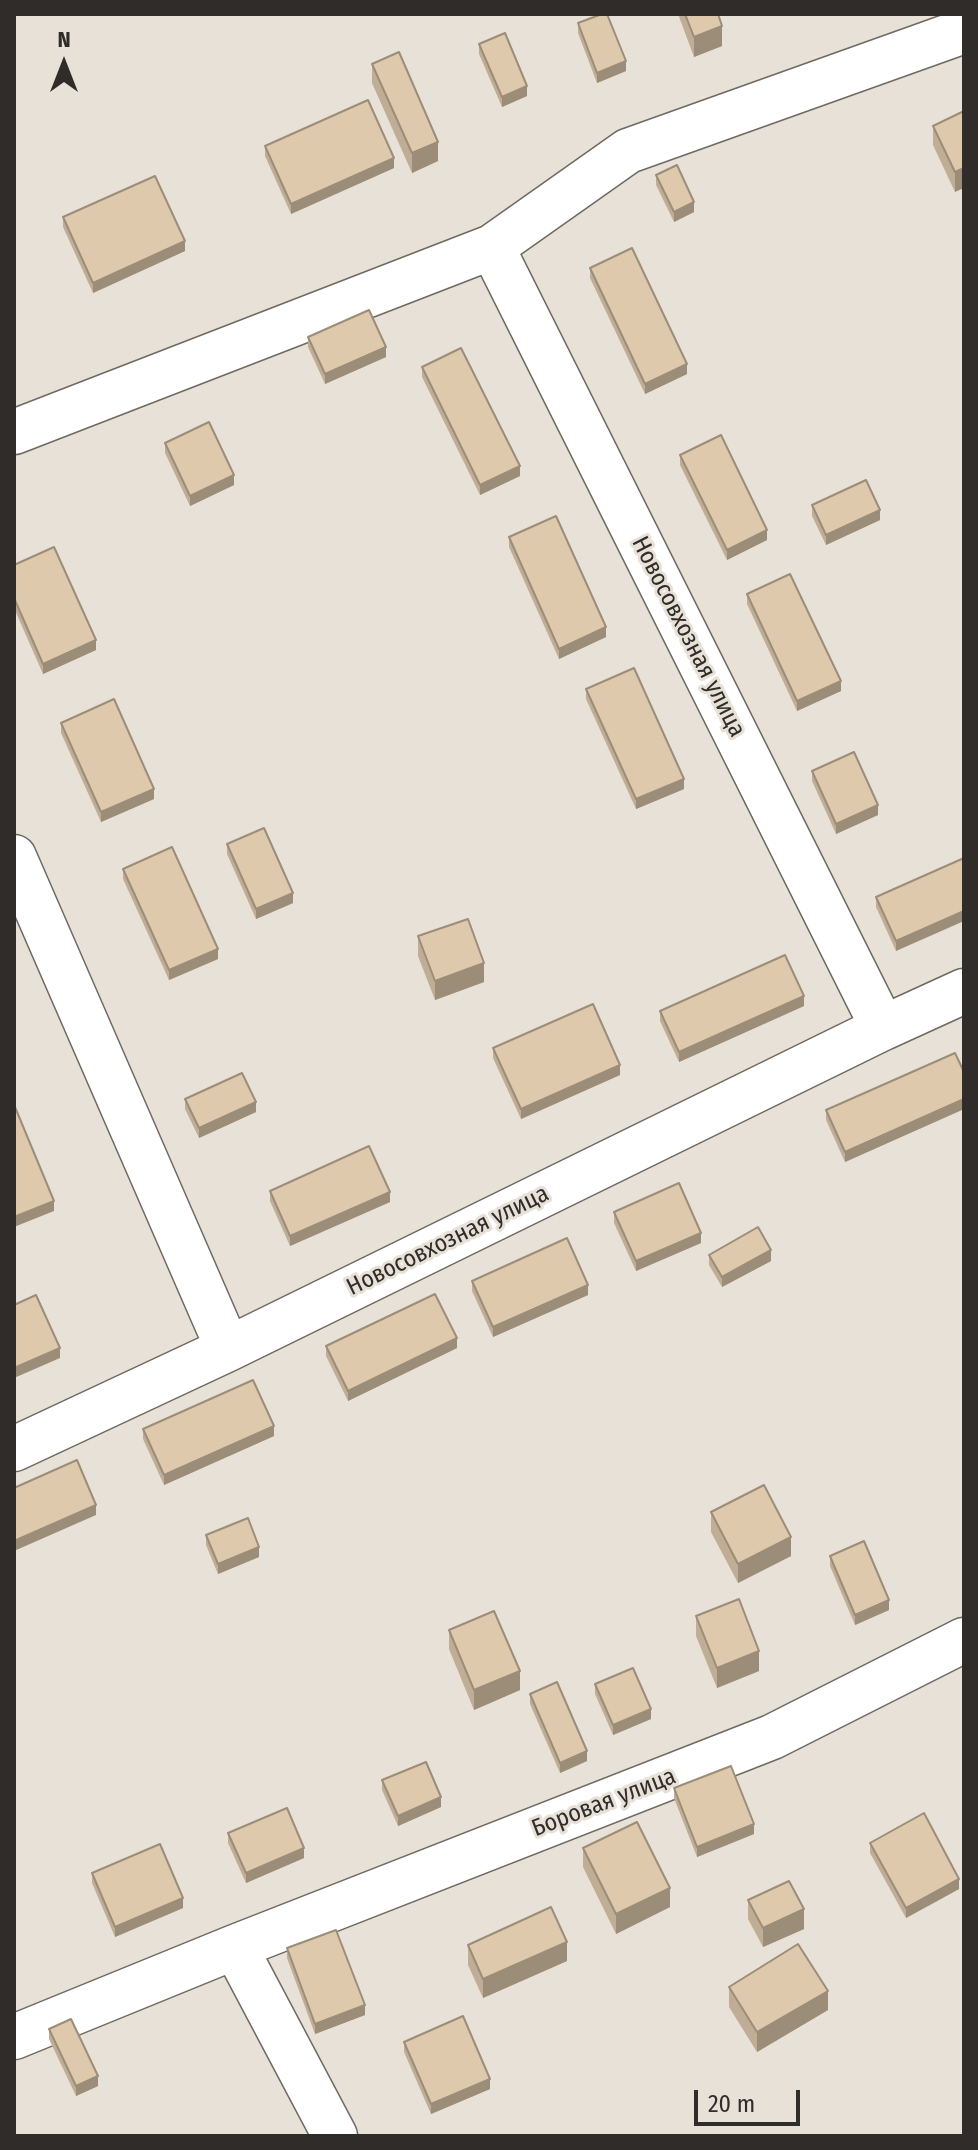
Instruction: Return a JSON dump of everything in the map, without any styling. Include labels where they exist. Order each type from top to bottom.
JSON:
[{"type":"street","points":[[14,432],[492,247],[628,151],[964,31]]},
{"type":"street","name":"Новосовхозная улица","points":[[492,247],[883,1028]]},
{"type":"street","points":[[14,857],[228,1349]]},
{"type":"street","name":"Новосовхозная улица","points":[[14,1449],[228,1349],[964,991]]},
{"type":"street","name":"Боровая улица","points":[[14,2037],[772,1737],[964,1640]]},
{"type":"street","points":[[235,1947],[335,2136]]},
{"type":"building","points":[[607,14],[626,61],[597,73],[578,23]]},
{"type":"building","points":[[685,14],[718,14],[722,26],[694,37]]},
{"type":"building","points":[[505,33],[527,86],[502,97],[479,44]]},
{"type":"building","points":[[399,52],[438,142],[412,153],[372,64]]},
{"type":"building","points":[[368,100],[394,158],[291,204],[265,146]]},
{"type":"building","points":[[964,111],[964,168],[955,172],[933,126]]},
{"type":"building","points":[[677,165],[694,202],[674,212],[656,175]]},
{"type":"building","points":[[155,176],[185,241],[93,283],[63,217]]},
{"type":"building","points":[[632,248],[687,364],[645,384],[590,268]]},
{"type":"building","points":[[369,310],[386,347],[325,374],[308,337]]},
{"type":"building","points":[[461,348],[520,466],[480,485],[422,367]]},
{"type":"building","points":[[209,422],[234,475],[190,496],[165,443]]},
{"type":"building","points":[[721,435],[767,530],[727,550],[680,455]]},
{"type":"building","points":[[866,480],[880,510],[826,535],[812,505]]},
{"type":"building","points":[[556,516],[606,627],[559,649],[509,537]]},
{"type":"building","points":[[54,547],[96,640],[43,664],[14,598],[14,565]]},
{"type":"building","points":[[790,574],[841,681],[797,701],[747,594]]},
{"type":"building","points":[[634,668],[684,779],[636,799],[586,689]]},
{"type":"building","points":[[114,699],[154,789],[101,812],[61,723]]},
{"type":"building","points":[[854,752],[878,805],[836,824],[812,771]]},
{"type":"building","points":[[264,828],[293,893],[256,909],[227,844]]},
{"type":"building","points":[[172,847],[218,949],[169,970],[123,869]]},
{"type":"building","points":[[964,858],[964,911],[896,941],[876,897]]},
{"type":"building","points":[[468,919],[484,963],[435,981],[418,936]]},
{"type":"building","points":[[785,955],[804,996],[679,1052],[660,1011]]},
{"type":"building","points":[[593,1004],[620,1065],[521,1109],[493,1048]]},
{"type":"building","points":[[955,1053],[964,1072],[964,1099],[845,1152],[826,1110]]},
{"type":"building","points":[[242,1073],[256,1102],[199,1128],[185,1099]]},
{"type":"building","points":[[14,1108],[54,1201],[14,1217]]},
{"type":"building","points":[[369,1146],[390,1192],[290,1236],[270,1191]]},
{"type":"building","points":[[679,1183],[701,1233],[636,1261],[614,1212]]},
{"type":"building","points":[[758,1227],[771,1250],[722,1277],[709,1255]]},
{"type":"building","points":[[567,1238],[588,1285],[493,1327],[472,1281]]},
{"type":"building","points":[[435,1294],[457,1338],[348,1391],[326,1346]]},
{"type":"building","points":[[36,1295],[60,1348],[14,1368],[14,1305]]},
{"type":"building","points":[[253,1380],[274,1426],[164,1475],[143,1429]]},
{"type":"building","points":[[77,1460],[96,1505],[14,1541],[14,1488]]},
{"type":"building","points":[[764,1485],[791,1537],[738,1564],[711,1512]]},
{"type":"building","points":[[248,1518],[259,1547],[218,1564],[206,1535]]},
{"type":"building","points":[[864,1541],[889,1600],[855,1615],[830,1556]]},
{"type":"building","points":[[739,1599],[759,1651],[717,1668],[696,1616]]},
{"type":"building","points":[[494,1611],[520,1671],[474,1690],[449,1630]]},
{"type":"building","points":[[633,1668],[651,1709],[613,1725],[595,1684]]},
{"type":"building","points":[[557,1682],[587,1751],[560,1763],[530,1694]]},
{"type":"building","points":[[426,1762],[441,1797],[398,1816],[382,1780]]},
{"type":"building","points":[[731,1766],[754,1824],[697,1847],[674,1788]]},
{"type":"building","points":[[287,1808],[304,1848],[246,1873],[228,1833]]},
{"type":"building","points":[[924,1813],[959,1879],[906,1908],[870,1843]]},
{"type":"building","points":[[637,1822],[670,1888],[616,1914],[583,1848]]},
{"type":"building","points":[[160,1844],[183,1898],[115,1927],[92,1873]]},
{"type":"building","points":[[789,1881],[804,1909],[763,1928],[748,1900]]},
{"type":"building","points":[[551,1907],[567,1942],[483,1979],[468,1945]]},
{"type":"building","points":[[336,1930],[365,2005],[315,2024],[287,1948]]},
{"type":"building","points":[[798,1944],[828,1991],[757,2032],[729,1987]]},
{"type":"building","points":[[463,2016],[490,2079],[431,2104],[404,2042]]},
{"type":"building","points":[[71,2019],[98,2076],[76,2086],[49,2029]]}]
